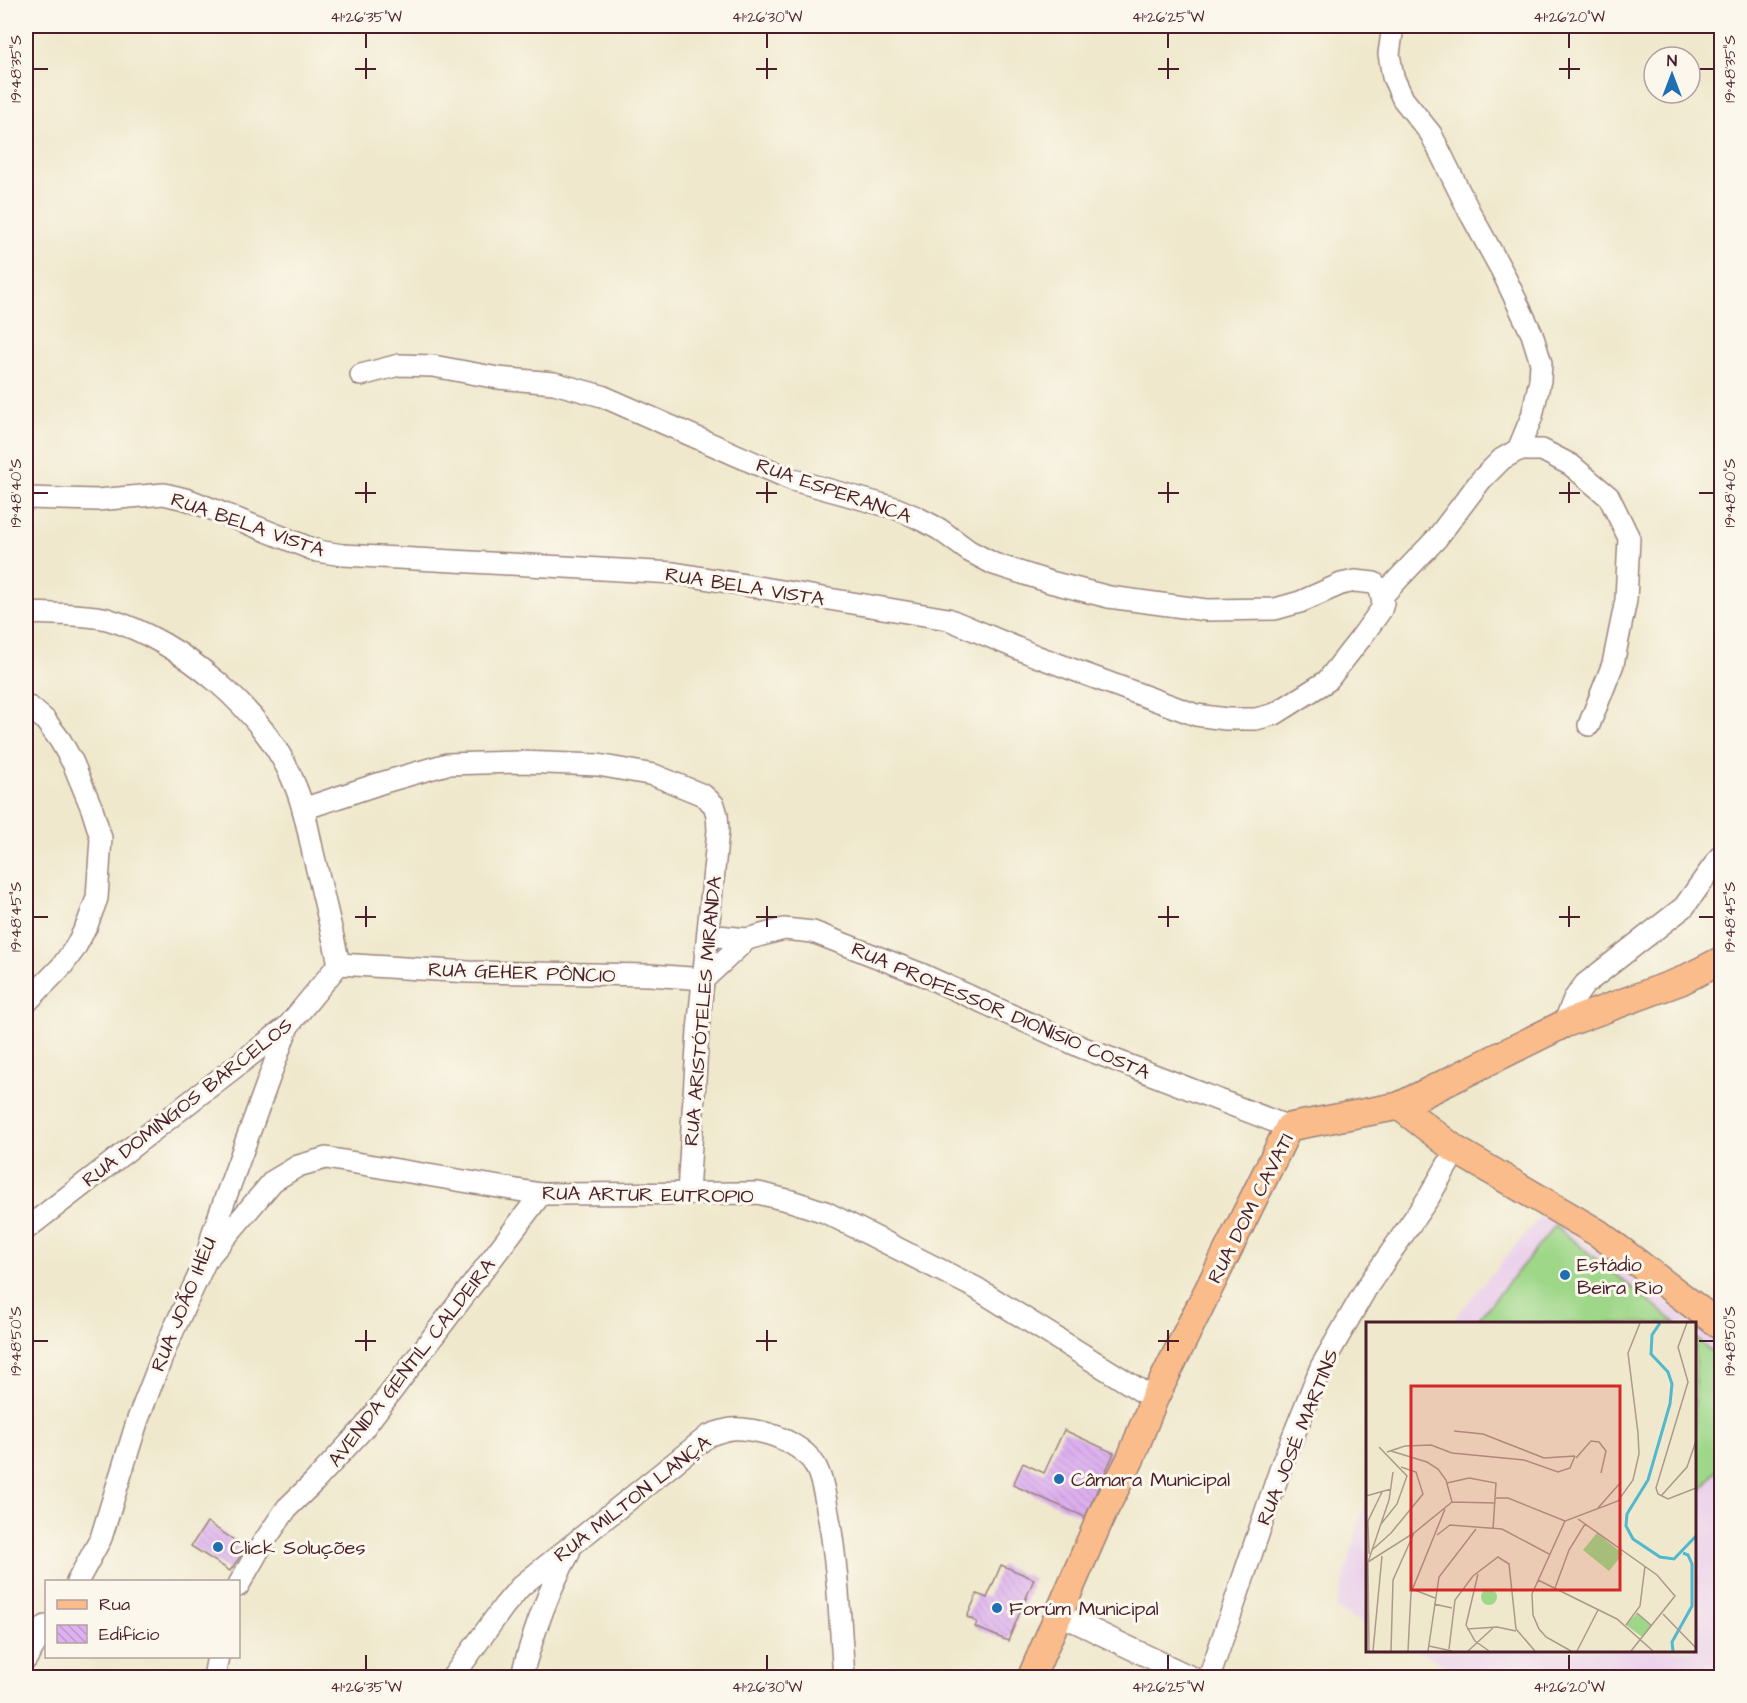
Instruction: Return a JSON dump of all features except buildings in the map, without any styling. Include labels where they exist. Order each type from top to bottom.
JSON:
[{"type":"main road","name":"RUA DOM CAVATI","points":[[1030,1677],[1103,1512],[1130,1460],[1154,1399],[1289,1127],[1399,1106],[1564,1024],[1681,981],[1722,960]]},
{"type":"main road","points":[[1399,1106],[1456,1150],[1599,1233],[1722,1327]]},
{"type":"street","points":[[1393,26],[1389,54],[1393,77],[1404,99],[1431,134],[1502,271],[1532,334],[1541,363],[1540,380],[1532,416],[1518,450]]},
{"type":"street","name":"RUA ESPERANCA","points":[[361,375],[399,365],[433,366],[498,378],[554,383],[602,396],[793,480],[895,508],[916,517],[993,564],[1109,597],[1206,610],[1275,609],[1300,602],[1355,580],[1378,590]]},
{"type":"street","points":[[1378,590],[1437,538],[1482,480],[1502,459],[1518,450],[1542,450],[1571,465],[1609,497],[1629,538],[1626,600],[1613,664],[1589,725]]},
{"type":"street","name":"RUA BELA VISTA","points":[[26,498],[97,500],[164,494],[189,500],[317,551],[334,554],[674,573],[948,619],[1036,656],[1196,715],[1226,719],[1256,719],[1275,714],[1327,681],[1381,610],[1378,590]]},
{"type":"street","points":[[26,613],[105,619],[135,629],[184,657],[224,689],[253,719],[274,746],[294,782],[303,809],[339,964]]},
{"type":"street","points":[[26,706],[45,720],[60,740],[92,809],[101,838],[97,898],[87,926],[62,966],[26,1003]]},
{"type":"street","name":"RUA ARISTÓTELES MIRANDA","points":[[303,809],[447,764],[521,762],[598,765],[654,775],[704,795],[714,805],[718,830],[698,1031],[688,1194]]},
{"type":"street","points":[[1564,1024],[1574,999],[1585,984],[1684,908],[1722,854]]},
{"type":"street","name":"RUA PROFESSOR DIONÍSIO COSTA","points":[[708,935],[747,939],[784,929],[813,932],[836,939],[921,974],[1081,1047],[1289,1127]]},
{"type":"street","points":[[704,979],[747,939]]},
{"type":"street","name":"RUA GEHER PÔNCIO","points":[[339,964],[469,972],[650,975],[704,979]]},
{"type":"street","name":"RUA DOMINGOS BARCELOS","points":[[27,1230],[288,1026],[339,964]]},
{"type":"street","name":"RUA JOÃO IHÉU","points":[[78,1580],[101,1538],[138,1419],[168,1342],[206,1260],[213,1232],[288,1026]]},
{"type":"street","name":"RUA JOSÉ MARTINS","points":[[1209,1677],[1282,1464],[1321,1367],[1367,1287],[1429,1197],[1456,1150]]},
{"type":"street","name":"RUA ARTUR EUTROPIO","points":[[206,1260],[273,1181],[298,1166],[326,1158],[541,1194],[758,1194],[791,1201],[825,1212],[976,1288],[1154,1399]]},
{"type":"street","name":"AVENIDA GENTIL CALDEIRA","points":[[240,1583],[287,1508],[363,1429],[541,1194]]},
{"type":"street","name":"RUA MILTON LANÇA","points":[[452,1677],[521,1586],[708,1436],[726,1428],[772,1434],[797,1447],[814,1463],[822,1483],[832,1537],[844,1677]]},
{"type":"street","points":[[521,1677],[533,1635],[557,1574],[574,1545]]},
{"type":"street","points":[[1059,1614],[1194,1677]]},
{"type":"street","points":[[26,1659],[45,1628]]},
{"type":"street","points":[[214,1677],[218,1658]]},
{"type":"shaded area","name":"Estádio Beira Rio","points":[[1543,1213],[1692,1322],[1452,1322]]},
{"type":"shaded area","points":[[1696,1325],[1721,1346],[1721,1677],[1469,1677],[1419,1652],[1696,1652]]},
{"type":"shaded area","points":[[1366,1498],[1366,1624],[1336,1609]]},
{"type":"green space","name":"Estádio Beira Rio","points":[[1555,1226],[1675,1322],[1476,1322]]},
{"type":"green space","name":"Estádio Beira Rio","points":[[1696,1339],[1721,1360],[1721,1465],[1696,1497]]},
{"type":"place","name":"Estádio Beira Rio","points":[[1565,1275]]},
{"type":"place","name":"Câmara Municipal","points":[[1059,1479]]},
{"type":"place","name":"Click Soluções","points":[[218,1547]]},
{"type":"place","name":"Forúm Municipal","points":[[997,1608]]}]
